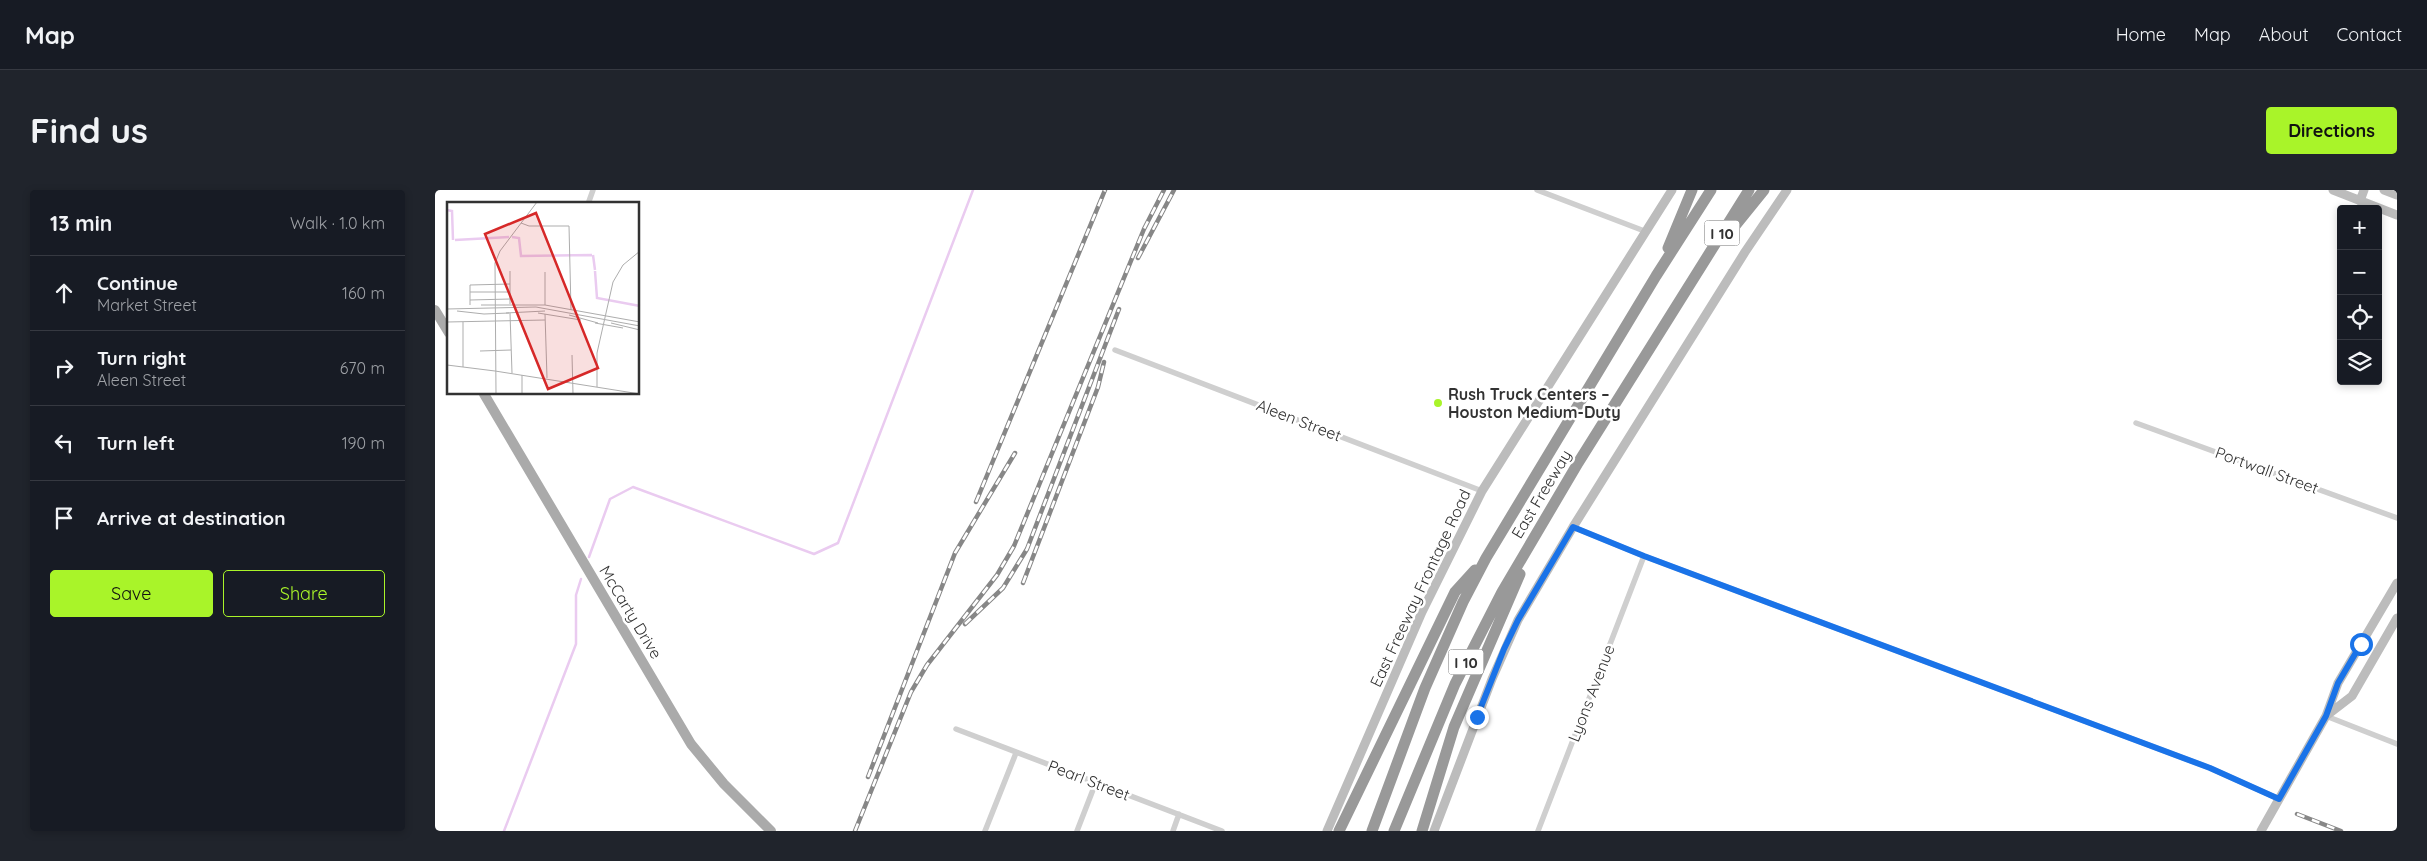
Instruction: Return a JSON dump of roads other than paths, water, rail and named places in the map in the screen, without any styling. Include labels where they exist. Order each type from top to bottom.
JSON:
[{"type":"highway","points":[[1656,276],[1692,190]]},
{"type":"highway","name":"East Freeway","points":[[1372,831],[1425,688],[1463,602],[1486,558],[1656,276],[1711,190]]},
{"type":"highway","name":"East Freeway","points":[[1394,831],[1455,684],[1502,592],[1543,521],[1749,190]]},
{"type":"highway","points":[[1695,277],[1764,190]]},
{"type":"highway","points":[[1422,831],[1454,726],[1543,521]]},
{"type":"highway","points":[[1339,831],[1455,592],[1486,558]]},
{"type":"main road","name":"East Freeway Frontage Road","points":[[1327,831],[1422,612],[1483,491],[1539,398],[1647,232],[1672,190]]},
{"type":"main road","points":[[1434,831],[1504,649],[1522,613],[1573,527],[1745,252],[1787,190]]},
{"type":"main road","points":[[2333,190],[2397,215]]},
{"type":"main road","points":[[2360,201],[2364,190]]},
{"type":"main road","points":[[2384,190],[2397,195]]},
{"type":"main road","points":[[435,310],[447,330]]},
{"type":"main road","name":"McCarty Drive","points":[[485,395],[691,744],[724,784],[771,831]]},
{"type":"main road","points":[[2261,831],[2326,716],[2338,683],[2397,583]]},
{"type":"main road","points":[[2326,716],[2352,696],[2397,618]]},
{"type":"street","points":[[589,202],[593,190]]},
{"type":"street","points":[[1537,190],[1647,232]]},
{"type":"street","name":"Aleen Street","points":[[1115,350],[1483,491]]},
{"type":"street","name":"Portwall Street","points":[[2136,423],[2397,518]]},
{"type":"street","points":[[1573,527],[1644,556],[2210,768],[2279,799]]},
{"type":"street","name":"Lyons Avenue","points":[[1538,831],[1644,556]]},
{"type":"street","points":[[2326,716],[2397,744]]},
{"type":"street","name":"Pearl Street","points":[[956,729],[1222,831]]},
{"type":"street","points":[[985,831],[1016,753]]},
{"type":"street","points":[[1077,831],[1096,782]]},
{"type":"street","points":[[1173,831],[1179,814]]},
{"type":"waterway","points":[[589,557],[610,499],[633,487],[814,554],[838,543],[973,190]]},
{"type":"waterway","points":[[504,831],[576,644],[576,595],[581,579]]},
{"type":"railway","points":[[976,502],[1105,190]]},
{"type":"railway","points":[[855,831],[911,692],[927,665],[997,575],[1014,546],[1144,229],[1164,190]]},
{"type":"railway","points":[[1138,258],[1174,190]]},
{"type":"railway","points":[[965,624],[1003,588],[1027,549],[1119,309]]},
{"type":"railway","points":[[1023,583],[1098,387],[1104,362]]},
{"type":"railway","points":[[868,777],[955,553],[1015,453]]},
{"type":"railway","points":[[2297,814],[2341,831]]},
{"type":"place","name":"Rush Truck Centers – Houston Medium-Duty","points":[[1438,403]]}]
